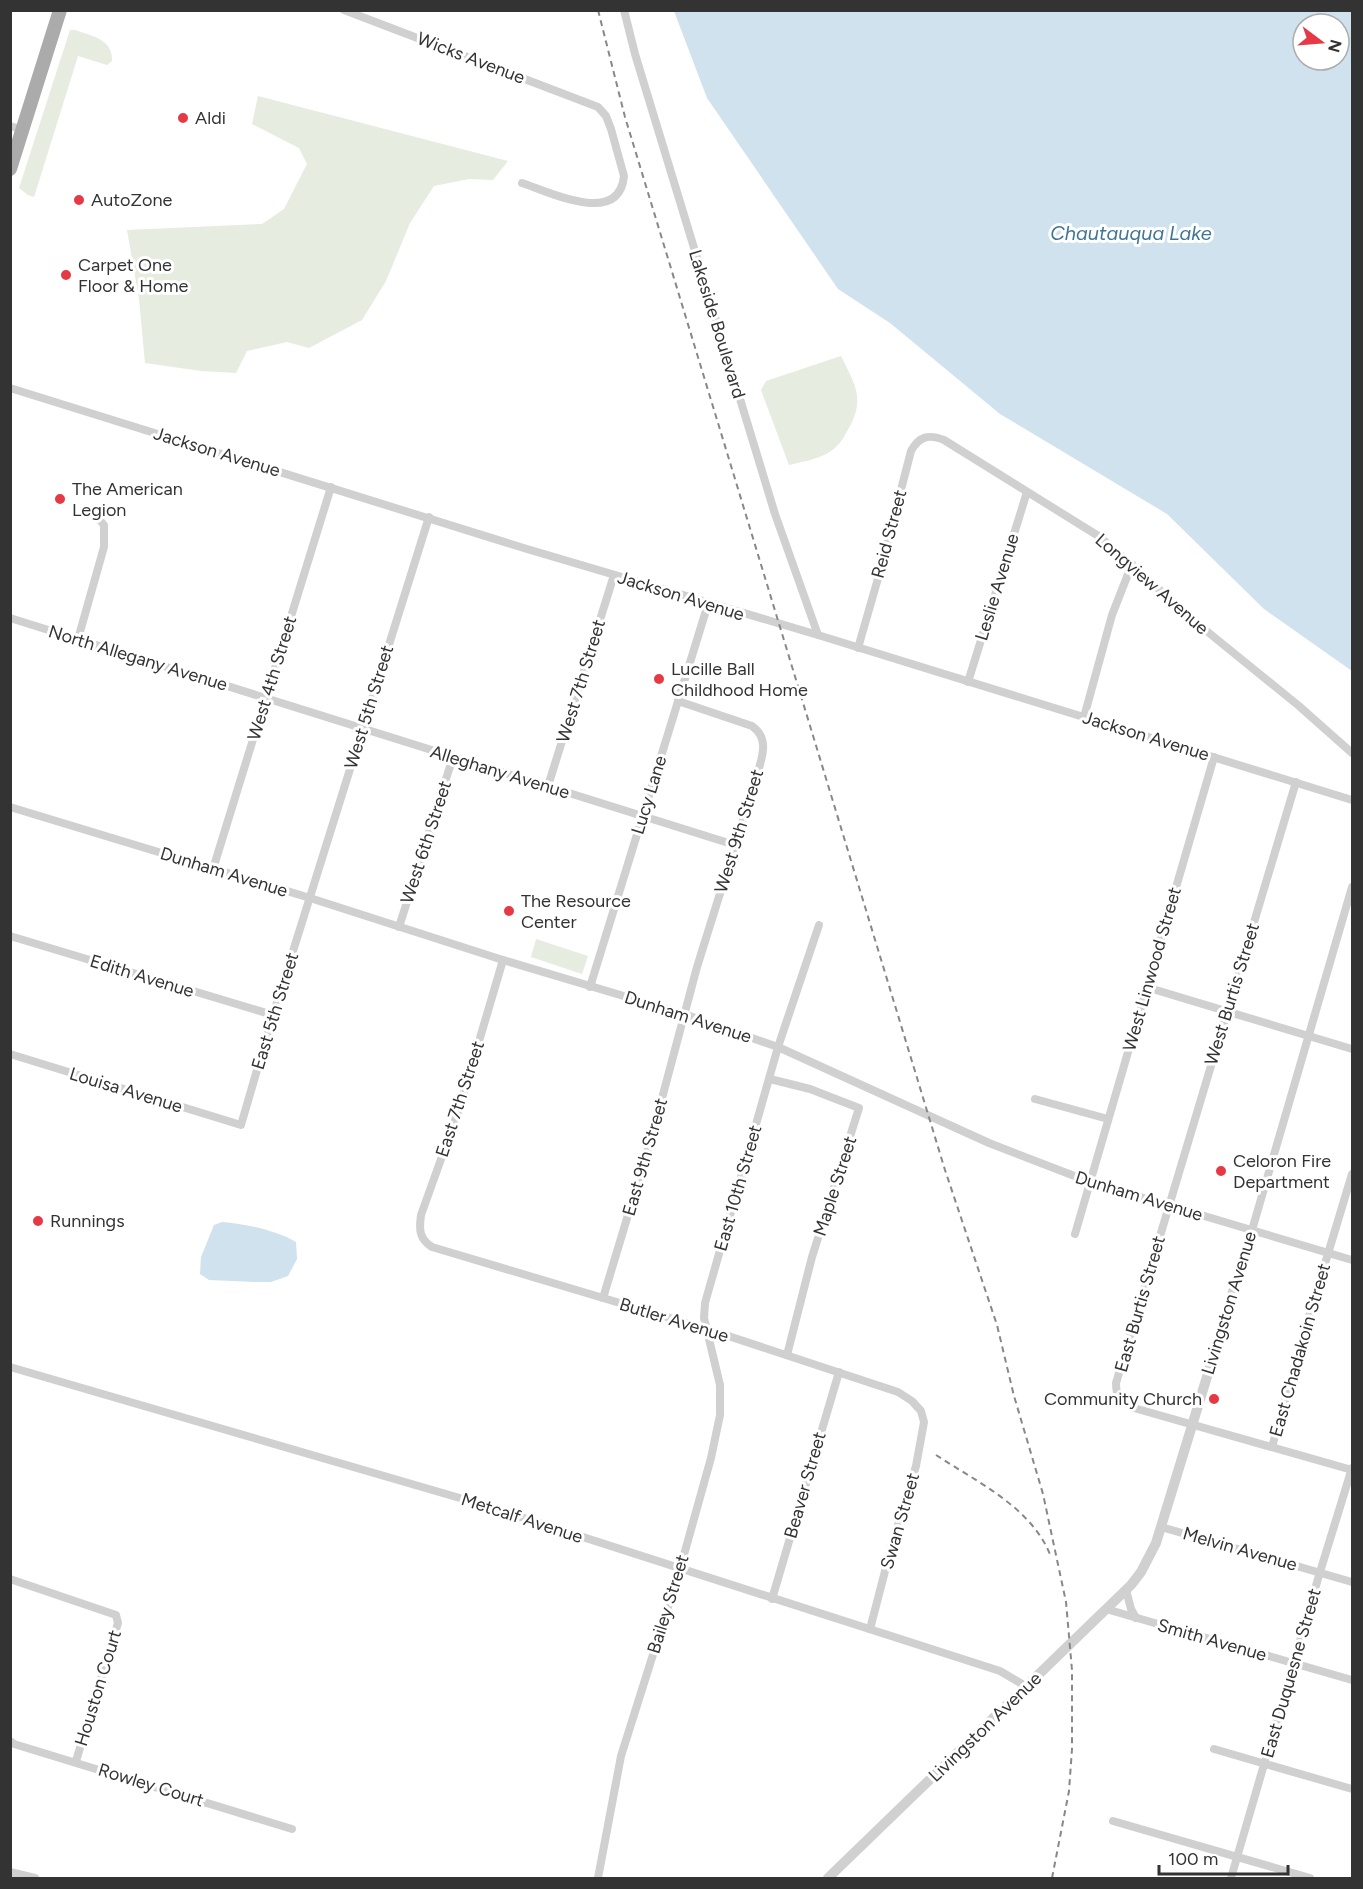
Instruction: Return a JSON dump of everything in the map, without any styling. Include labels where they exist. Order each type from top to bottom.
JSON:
[{"type":"main road","points":[[10,169],[17,128],[56,12]]},
{"type":"street","name":"Wicks Avenue","points":[[344,10],[598,107],[606,116],[622,167],[623,184],[617,194],[594,205],[522,183]]},
{"type":"street","name":"Lakeside Boulevard","points":[[624,10],[634,54],[775,514],[818,636]]},
{"type":"street","name":"Jackson Avenue","points":[[10,388],[134,428],[1353,800]]},
{"type":"street","name":"Reid Street","points":[[858,648],[911,451],[926,436],[936,437]]},
{"type":"street","name":"Longview Avenue","points":[[936,437],[1100,537],[1198,624],[1353,753]]},
{"type":"street","name":"West 4th Street","points":[[213,869],[331,487]]},
{"type":"street","name":"Leslie Avenue","points":[[968,682],[1027,492]]},
{"type":"street","name":"West 5th Street","points":[[310,897],[429,517]]},
{"type":"street","points":[[78,639],[104,548],[104,525],[98,518]]},
{"type":"street","points":[[1084,717],[1112,615],[1132,564]]},
{"type":"street","name":"West 7th Street","points":[[548,786],[614,575]]},
{"type":"street","name":"Lucy Lane","points":[[591,987],[708,604]]},
{"type":"street","name":"North Allegany Avenue","points":[[10,618],[265,698]]},
{"type":"street","name":"Alleghany Avenue","points":[[265,698],[735,845]]},
{"type":"street","name":"West 9th Street","points":[[678,701],[752,726],[762,736],[763,747],[684,1014]]},
{"type":"street","name":"West 6th Street","points":[[399,927],[453,757]]},
{"type":"street","name":"West Linwood Street","points":[[1075,1234],[1214,757]]},
{"type":"street","name":"West Burtis Street","points":[[1169,1205],[1296,782]]},
{"type":"street","name":"Dunham Avenue","points":[[10,807],[310,897],[503,960],[684,1014],[778,1047],[989,1143],[1090,1182],[1353,1260]]},
{"type":"street","name":"Livingston Avenue","points":[[828,1878],[1027,1687],[1126,1590],[1141,1572],[1156,1543],[1161,1527],[1353,887]]},
{"type":"street","name":"East 5th Street","points":[[241,1125],[310,897]]},
{"type":"street","name":"East 10th Street","points":[[707,1329],[704,1318],[705,1303],[778,1047],[819,925]]},
{"type":"street","name":"Edith Avenue","points":[[10,936],[273,1015]]},
{"type":"street","name":"East 7th Street","points":[[422,1238],[419,1228],[421,1215],[459,1109],[503,960]]},
{"type":"street","points":[[1146,987],[1353,1048]]},
{"type":"street","name":"East 9th Street","points":[[603,1298],[653,1132],[684,1014]]},
{"type":"street","name":"Louisa Avenue","points":[[10,1054],[241,1125]]},
{"type":"street","name":"Maple Street","points":[[770,1079],[810,1089],[859,1108],[812,1257],[787,1355]]},
{"type":"street","points":[[1035,1099],[1108,1119]]},
{"type":"street","name":"East Chadakoin Street","points":[[1272,1447],[1353,1174]]},
{"type":"street","name":"East Burtis Street","points":[[1169,1205],[1116,1383],[1116,1393],[1122,1401],[1134,1408],[1192,1424]]},
{"type":"street","name":"Butler Avenue","points":[[422,1238],[432,1246],[707,1329],[898,1392],[912,1401],[921,1412]]},
{"type":"street","name":"Bailey Street","points":[[598,1878],[621,1756],[680,1569],[711,1458],[720,1415],[720,1385],[707,1329]]},
{"type":"street","name":"Metcalf Avenue","points":[[10,1367],[477,1503],[1000,1671],[1027,1687]]},
{"type":"street","name":"Beaver Street","points":[[772,1599],[839,1372]]},
{"type":"street","name":"Swan Street","points":[[870,1629],[915,1466],[924,1422],[921,1412]]},
{"type":"street","points":[[1192,1424],[1352,1469]]},
{"type":"street","name":"East Duquesne Street","points":[[1231,1878],[1352,1469]]},
{"type":"street","name":"Melvin Avenue","points":[[1161,1527],[1353,1582]]},
{"type":"street","name":"Houston Court","points":[[10,1579],[116,1615],[118,1623],[76,1761]]},
{"type":"street","points":[[1126,1590],[1136,1618]]},
{"type":"street","name":"Smith Avenue","points":[[1106,1609],[1353,1680]]},
{"type":"street","name":"Rowley Court","points":[[10,1741],[292,1829]]},
{"type":"street","points":[[1214,1749],[1353,1789]]},
{"type":"street","points":[[1113,1821],[1310,1878]]},
{"type":"street","points":[[10,1872],[34,1878]]},
{"type":"shaded area","points":[[70,30],[88,34],[105,43],[109,48],[112,61],[107,65],[78,56],[34,197],[19,188]]},
{"type":"shaded area","points":[[258,96],[508,161],[493,180],[469,179],[434,186],[410,223],[386,281],[362,320],[309,348],[287,342],[247,351],[236,373],[201,371],[145,363],[139,299],[127,230],[262,224],[284,209],[307,164],[299,148],[252,124]]},
{"type":"shaded area","points":[[841,356],[857,395],[852,423],[837,446],[826,454],[789,465],[761,390],[766,381]]},
{"type":"shaded area","points":[[536,939],[588,956],[582,974],[531,957]]},
{"type":"water","name":"Chautauqua Lake","points":[[674,11],[1352,11],[1352,671],[1264,609],[1167,514],[1000,414],[890,323],[838,289],[707,98]]},
{"type":"water","points":[[222,1222],[260,1228],[296,1242],[297,1259],[288,1276],[271,1282],[255,1282],[209,1280],[200,1274],[201,1257],[214,1225]]},
{"type":"railway","points":[[598,10],[625,117],[945,1170],[997,1325],[1014,1396],[1043,1494],[1066,1602],[1072,1670],[1072,1749],[1069,1791],[1052,1878]]},
{"type":"railway","points":[[936,1455],[986,1486],[1018,1510],[1043,1540],[1051,1557]]},
{"type":"place","name":"Aldi","points":[[183,118]]},
{"type":"place","name":"AutoZone","points":[[79,200]]},
{"type":"place","name":"Carpet One Floor & Home","points":[[66,275]]},
{"type":"place","name":"The American Legion","points":[[60,499]]},
{"type":"place","name":"Lucille Ball Childhood Home","points":[[659,679]]},
{"type":"place","name":"The Resource Center","points":[[509,911]]},
{"type":"place","name":"Celoron Fire Department","points":[[1221,1171]]},
{"type":"place","name":"Runnings","points":[[38,1221]]},
{"type":"place","name":"Community Church","points":[[1214,1399]]}]
